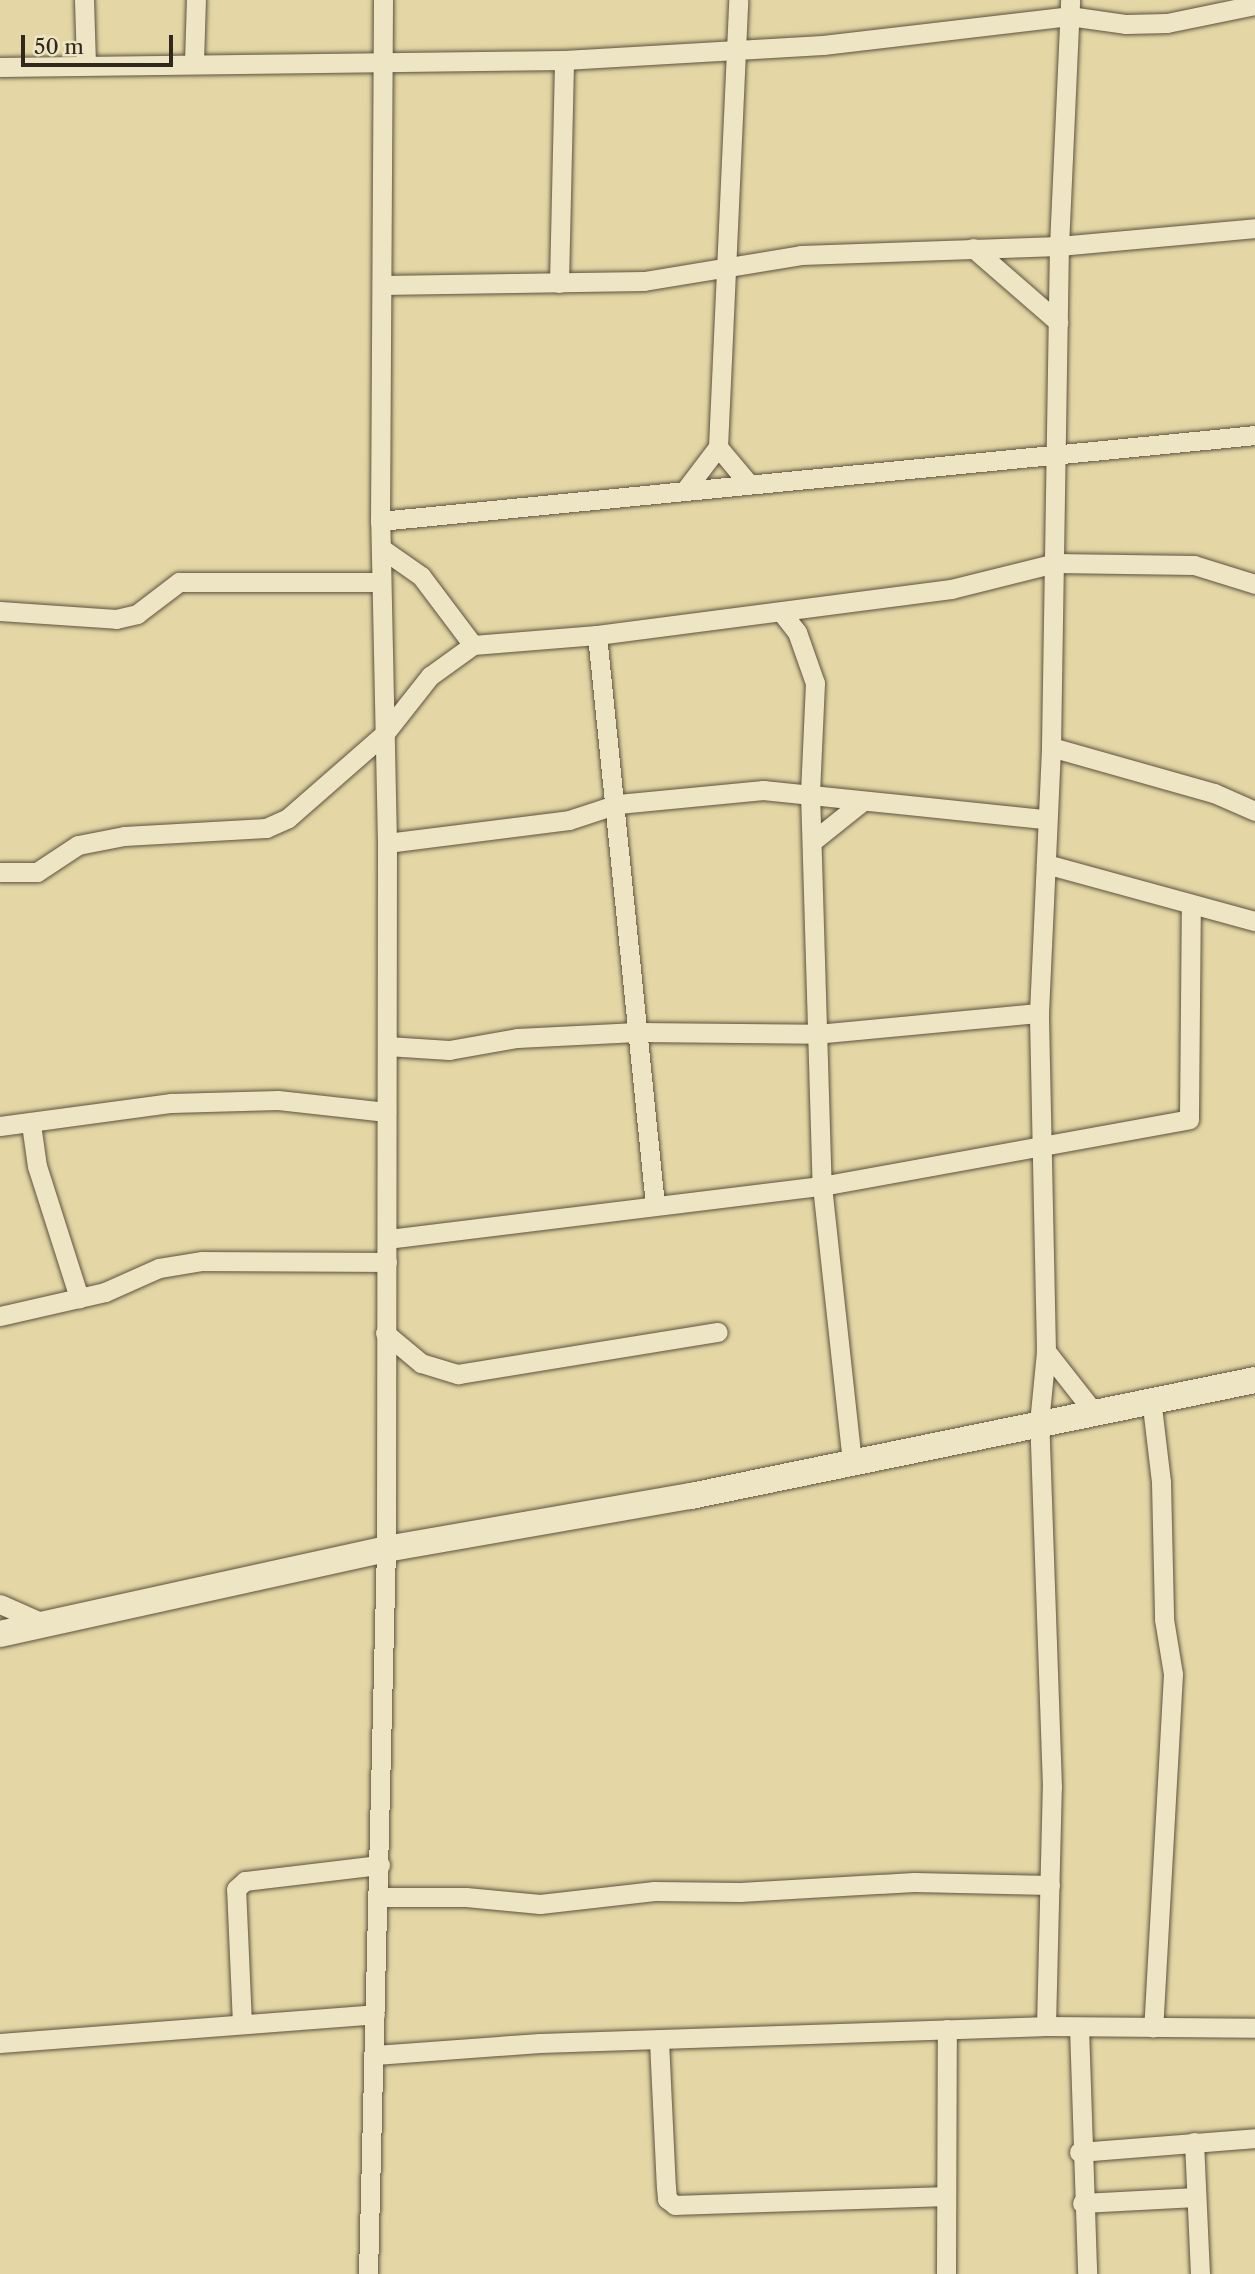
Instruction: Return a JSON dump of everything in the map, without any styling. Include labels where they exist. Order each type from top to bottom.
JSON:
[{"type":"street","points":[[84,0],[86,64]]},
{"type":"street","points":[[194,62],[195,0]]},
{"type":"street","points":[[368,2274],[386,1549],[387,843],[380,522],[383,0]]},
{"type":"street","points":[[686,489],[718,447],[738,0]]},
{"type":"street","points":[[0,67],[194,62],[564,60],[822,45],[1070,8],[1126,24],[1167,23],[1255,5]]},
{"type":"street","points":[[1046,2025],[1052,1787],[1039,1423],[1046,1352],[1039,1013],[1051,747],[1059,246],[1070,8]]},
{"type":"street","points":[[559,283],[564,60]]},
{"type":"street","points":[[382,285],[644,281],[724,271],[801,256],[1059,246],[1255,228]]},
{"type":"street","points":[[973,248],[1058,322]]},
{"type":"street","points":[[380,522],[686,489],[1255,435]]},
{"type":"street","points":[[718,447],[749,484]]},
{"type":"street","points":[[381,548],[421,576],[473,645]]},
{"type":"street","points":[[0,872],[37,872],[78,845],[124,836],[266,828],[289,818],[384,733],[430,676],[473,645],[597,635],[782,613],[951,589],[1055,563],[1194,565],[1255,584]]},
{"type":"street","points":[[0,611],[116,619],[137,614],[179,582],[381,582]]},
{"type":"street","points":[[782,613],[797,632],[815,683],[810,792],[822,1186],[852,1462]]},
{"type":"street","points":[[597,635],[618,804],[655,1205]]},
{"type":"street","points":[[1051,747],[1214,793],[1255,811]]},
{"type":"street","points":[[387,843],[569,820],[618,804],[707,792],[810,792],[863,801],[1046,820]]},
{"type":"street","points":[[813,841],[863,801]]},
{"type":"street","points":[[1046,864],[1255,921]]},
{"type":"street","points":[[388,1239],[822,1186],[1189,1119],[1191,905]]},
{"type":"street","points":[[387,1046],[449,1049],[517,1038],[637,1032],[816,1034],[1039,1013]]},
{"type":"street","points":[[0,1126],[31,1124],[171,1103],[278,1100],[386,1112]]},
{"type":"street","points":[[31,1124],[37,1166],[79,1298]]},
{"type":"street","points":[[0,1316],[79,1298],[159,1268],[202,1261],[387,1262]]},
{"type":"street","points":[[385,1334],[421,1363],[458,1374],[718,1332]]},
{"type":"street","points":[[1046,1352],[1093,1411]]},
{"type":"street","points":[[0,1634],[386,1549],[691,1496],[1151,1398],[1255,1380]]},
{"type":"street","points":[[1151,1398],[1161,1482],[1164,1619],[1172,1674],[1153,2027]]},
{"type":"street","points":[[0,1604],[46,1624]]},
{"type":"street","points":[[242,2024],[236,1888],[245,1881],[380,1865]]},
{"type":"street","points":[[379,1897],[466,1897],[540,1904],[654,1891],[740,1892],[914,1882],[1050,1885]]},
{"type":"street","points":[[0,2043],[375,2014]]},
{"type":"street","points":[[375,2055],[1046,2025],[1255,2028]]},
{"type":"street","points":[[1079,2027],[1079,2152],[1087,2274]]},
{"type":"street","points":[[946,2274],[947,2029]]},
{"type":"street","points":[[659,2041],[667,2199],[675,2205],[946,2196]]},
{"type":"street","points":[[1079,2152],[1255,2138]]},
{"type":"street","points":[[1194,2143],[1200,2274]]},
{"type":"street","points":[[1082,2203],[1196,2197]]}]
